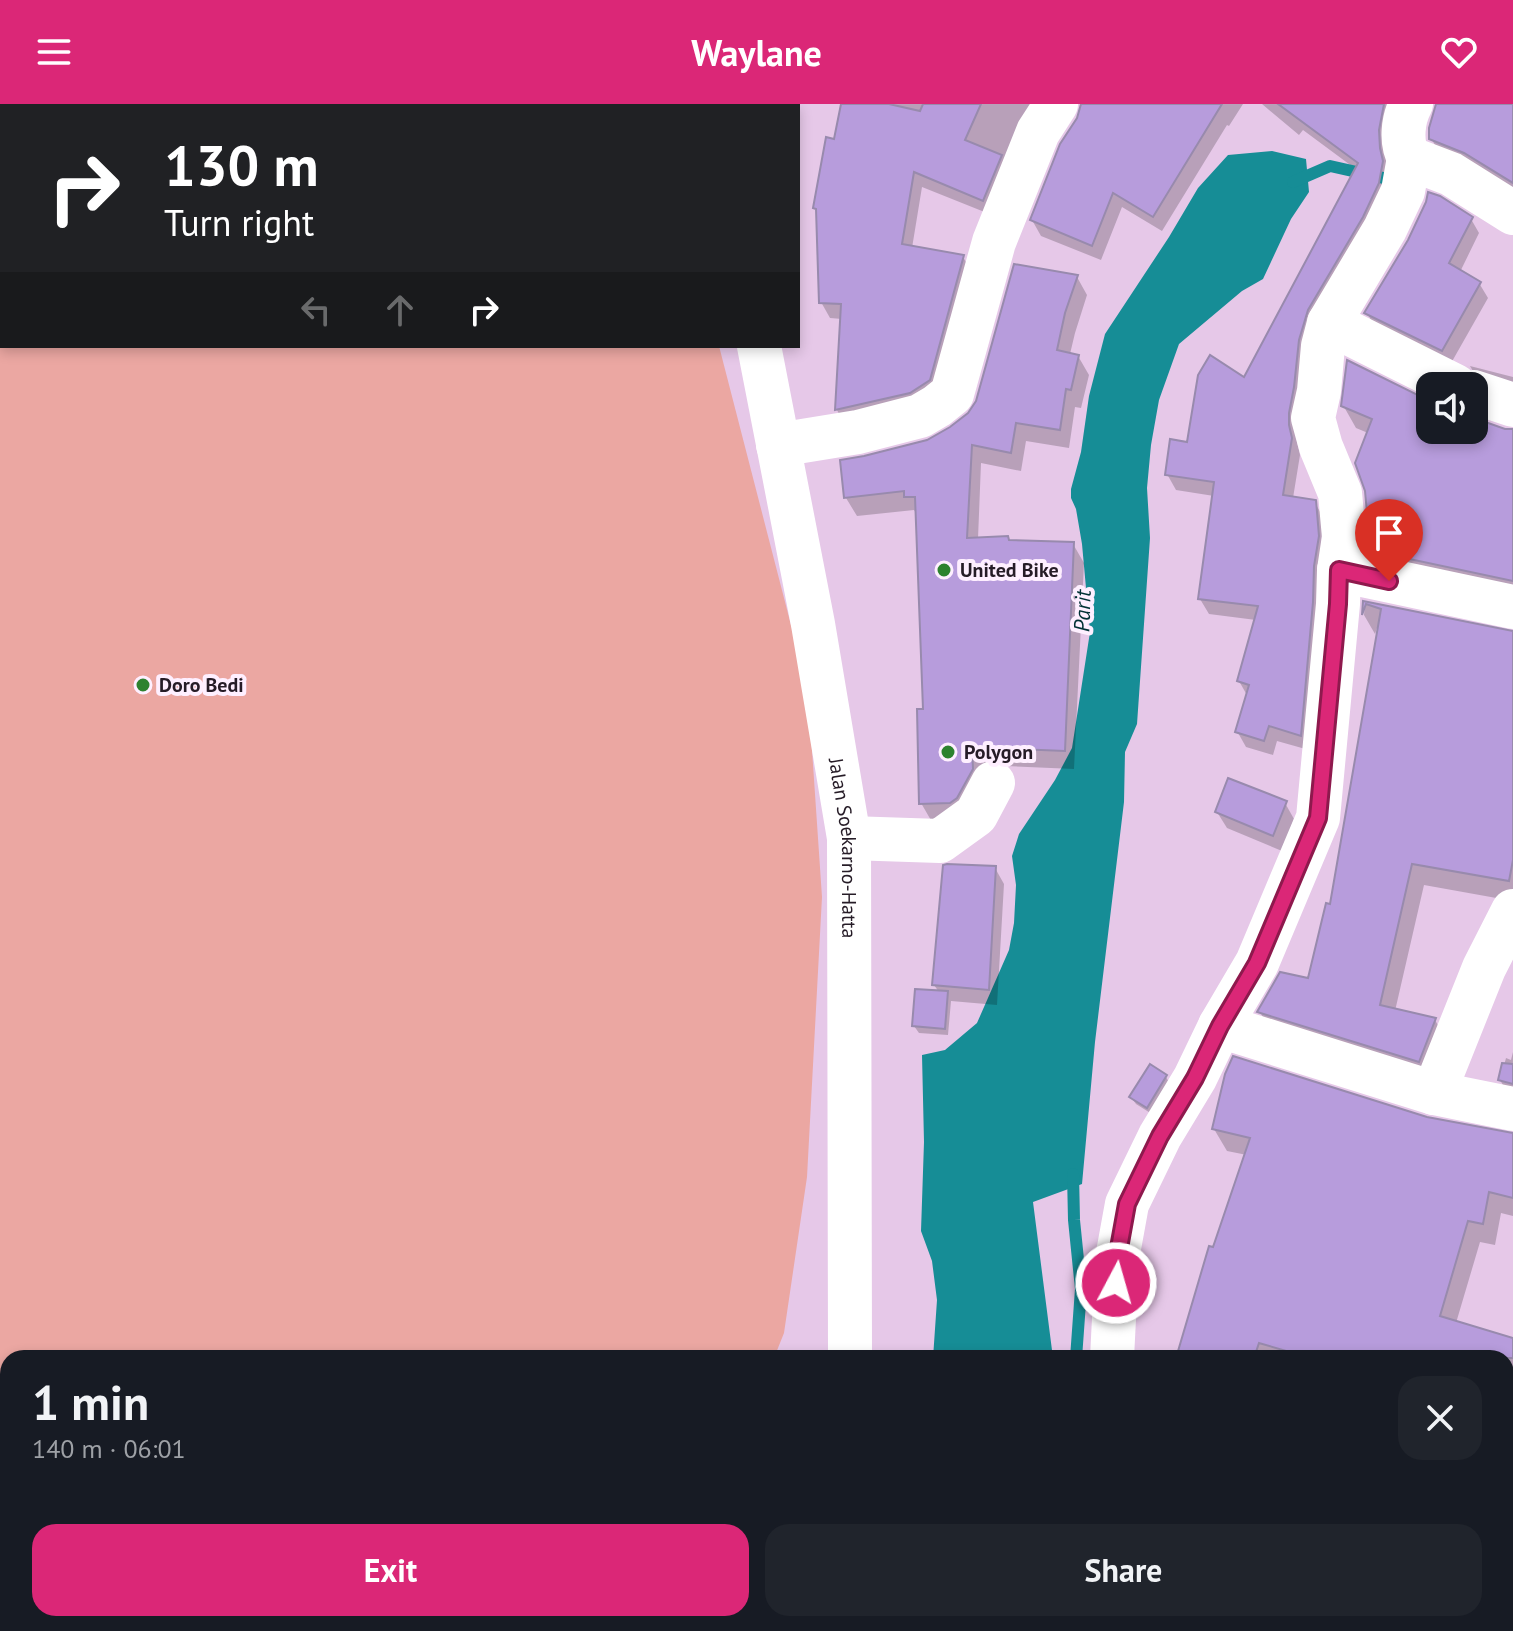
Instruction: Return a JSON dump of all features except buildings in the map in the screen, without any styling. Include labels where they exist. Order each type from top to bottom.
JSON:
[{"type":"main road","points":[[778,445],[858,432],[920,416],[952,394],[994,242],[1038,132],[1056,104]]},
{"type":"main road","points":[[1112,1350],[1117,1259],[1127,1204],[1160,1136],[1257,963],[1318,818],[1344,537],[1340,493],[1313,418],[1329,323],[1385,229],[1403,191],[1409,158],[1404,149],[1403,135],[1411,104]]},
{"type":"main road","points":[[1409,158],[1451,174],[1513,213]]},
{"type":"main road","points":[[1329,323],[1427,372]]},
{"type":"main road","name":"Jalan Soekarno-Hatta","points":[[759,348],[813,624],[849,838],[850,1350]]},
{"type":"main road","points":[[1488,397],[1513,405]]},
{"type":"main road","points":[[1339,570],[1513,607]]},
{"type":"main road","points":[[849,838],[940,841],[976,815],[993,783]]},
{"type":"main road","points":[[1434,1093],[1484,968],[1513,911]]},
{"type":"main road","points":[[1220,1026],[1434,1093],[1513,1109]]},
{"type":"shaded area","points":[[1272,151],[1306,159],[1309,192],[1291,219],[1263,279],[1242,291],[1179,344],[1159,400],[1147,488],[1150,538],[1137,724],[1125,752],[1124,802],[1095,1042],[1082,1184],[1033,1202],[1052,1350],[934,1350],[937,1300],[932,1261],[921,1231],[924,1142],[922,1055],[945,1050],[977,1023],[1009,950],[1016,885],[1012,856],[1019,834],[1072,748],[1090,632],[1082,544],[1071,489],[1105,334],[1198,188],[1228,155]]},
{"type":"shaded area","points":[[0,348],[720,348],[808,691],[822,897],[807,1177],[784,1333],[777,1350],[0,1350]]},
{"type":"waterway","name":"Parit","points":[[1293,182],[1330,166],[1397,181]]},
{"type":"waterway","name":"Parit","points":[[1073,1174],[1081,1289],[1077,1350]]},
{"type":"place","name":"United Bike","points":[[944,570]]},
{"type":"place","name":"Doro Bedi","points":[[143,685]]},
{"type":"place","name":"Polygon","points":[[948,752]]},
{"type":"route","points":[[1116,1283],[1127,1204],[1160,1136],[1257,963],[1318,818],[1339,570],[1389,581]]}]
